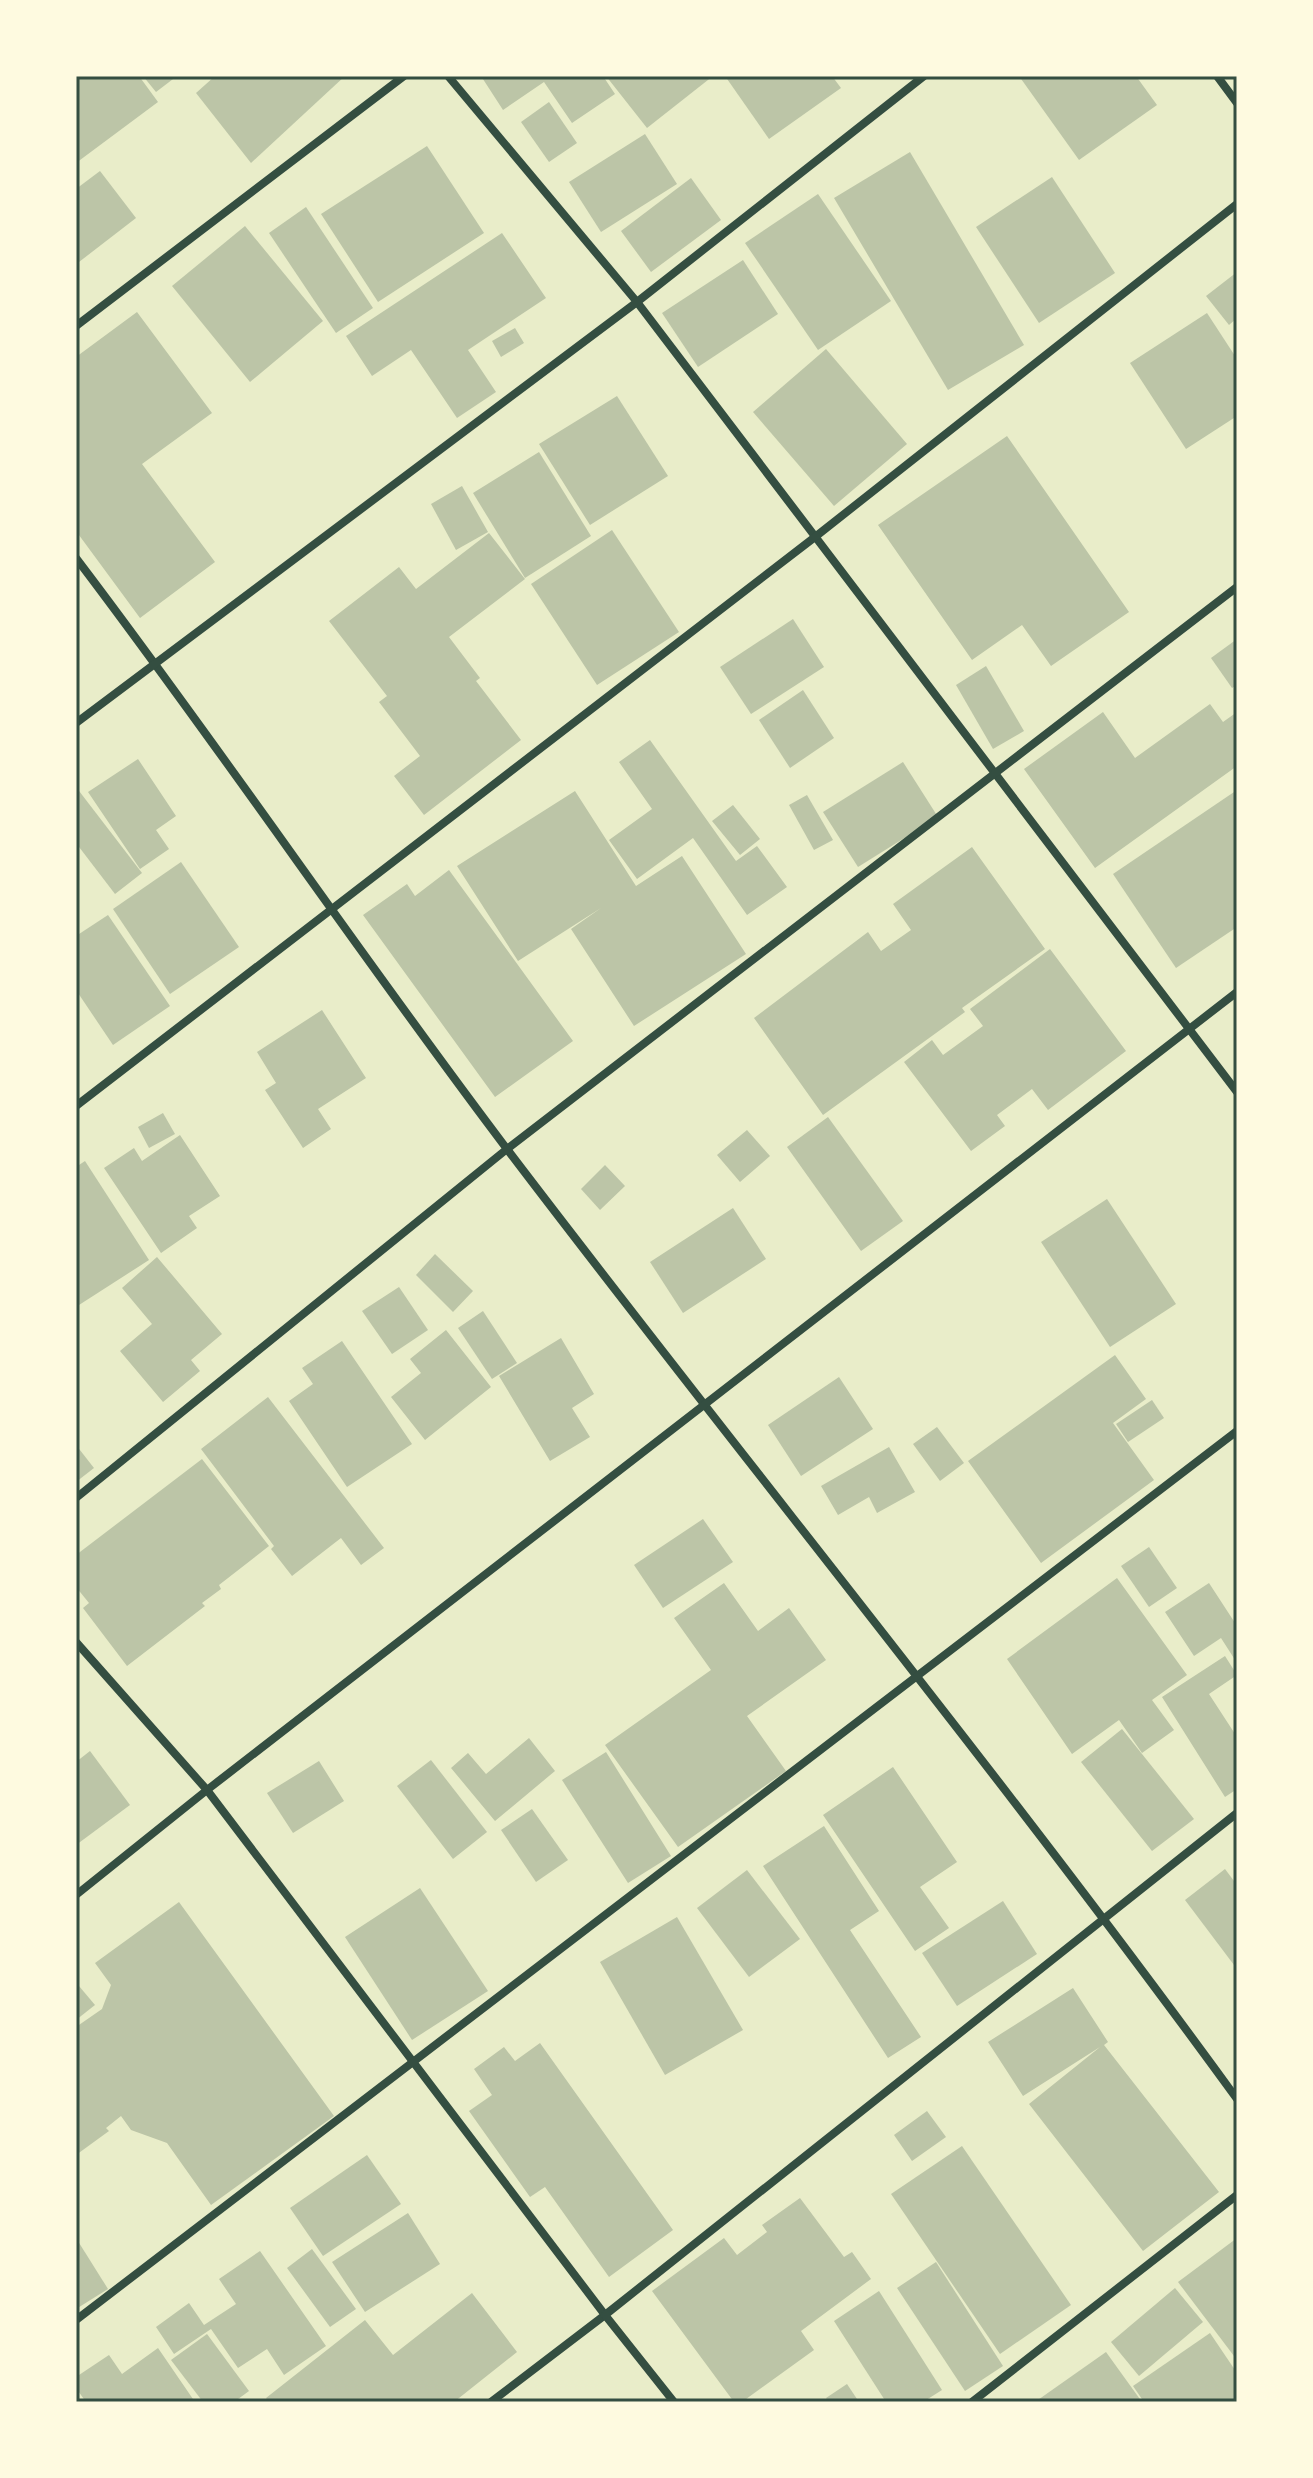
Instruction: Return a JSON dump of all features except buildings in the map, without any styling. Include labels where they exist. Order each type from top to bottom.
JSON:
[{"type":"street","points":[[76,326],[404,76]]},
{"type":"street","points":[[448,76],[637,302],[1237,1092]]},
{"type":"street","points":[[76,723],[637,302],[924,76]]},
{"type":"street","points":[[1217,76],[1237,103]]},
{"type":"street","points":[[76,1106],[815,537],[1237,204]]},
{"type":"street","points":[[76,558],[155,662],[507,1149],[1104,1916],[1237,2099]]},
{"type":"street","points":[[76,1498],[507,1149],[1237,587]]},
{"type":"street","points":[[76,1895],[207,1790],[1237,992]]},
{"type":"street","points":[[76,2320],[1237,1431]]},
{"type":"street","points":[[76,1642],[207,1790],[674,2402]]},
{"type":"street","points":[[491,2402],[1237,1813]]},
{"type":"street","points":[[972,2402],[1237,2195]]}]
